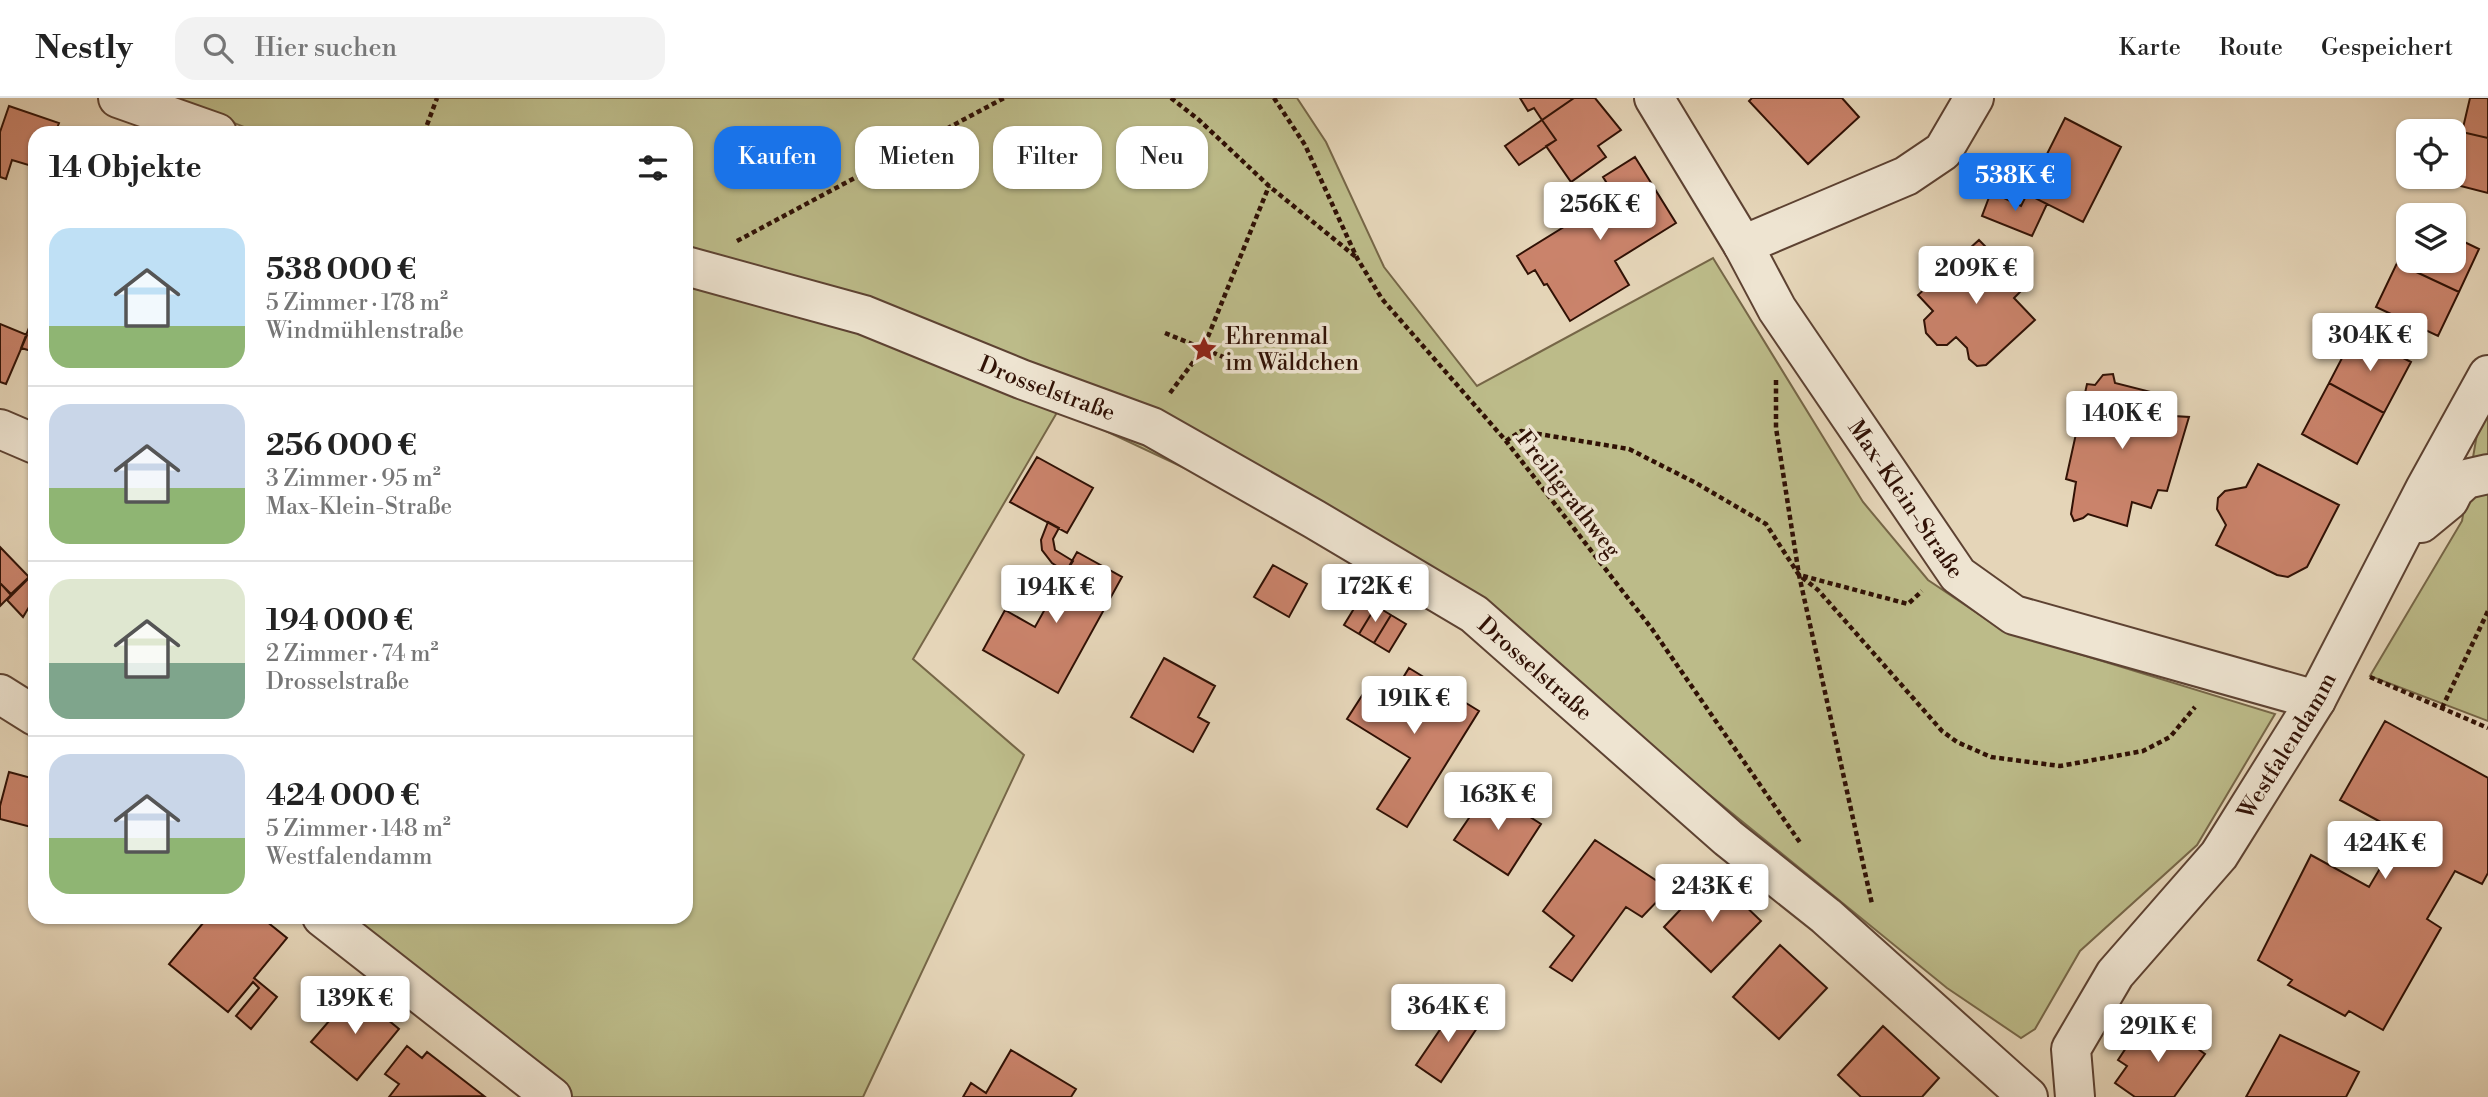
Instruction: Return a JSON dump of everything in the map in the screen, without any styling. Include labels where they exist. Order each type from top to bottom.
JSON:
[{"type":"street","points":[[118,98],[197,126]]},
{"type":"street","name":"Max-Klein-Straße","points":[[1654,98],[1743,245],[1777,309],[1958,575],[2014,615],[2316,700]]},
{"type":"street","points":[[1743,245],[1906,176],[1943,151],[1974,98]]},
{"type":"street","name":"Drosselstraße","points":[[693,267],[863,315],[1021,379],[1152,427],[1474,614],[1728,838],[1826,916],[2028,1097]]},
{"type":"street","name":"Westfalendamm","points":[[2075,1097],[2071,1049],[2115,974],[2219,855],[2316,700],[2488,375]]},
{"type":"street","points":[[0,429],[28,441]]},
{"type":"street","points":[[2398,542],[2449,500],[2454,490],[2466,479],[2488,474]]},
{"type":"street","points":[[0,695],[28,712]]},
{"type":"street","points":[[331,924],[552,1097]]},
{"type":"path","points":[[427,126],[437,98]]},
{"type":"path","points":[[693,263],[1004,98]]},
{"type":"path","points":[[1171,98],[1199,120],[1269,186],[1357,258]]},
{"type":"path","name":"Freiligrathweg","points":[[1275,98],[1305,145],[1357,258],[1382,299],[1506,441],[1652,629],[1806,851]]},
{"type":"path","points":[[1169,394],[1203,349],[1269,186]]},
{"type":"path","points":[[1165,333],[1226,358]]},
{"type":"path","points":[[1776,375],[1776,428],[1799,575],[1831,728],[1872,896],[1874,958]]},
{"type":"path","points":[[1506,441],[1521,431],[1629,449],[1696,483],[1766,524],[1799,575],[1818,590],[1942,731],[1957,742],[1991,757],[2060,766],[2143,751],[2170,737],[2183,723],[2216,672]]},
{"type":"path","points":[[1799,575],[1908,604],[1920,592],[1958,575]]},
{"type":"path","points":[[2442,708],[2488,611]]},
{"type":"path","points":[[2316,700],[2370,676],[2488,728]]},
{"type":"shaded area","points":[[172,98],[1297,98],[1326,142],[1384,267],[1477,386],[1713,258],[1863,502],[1928,580],[2004,631],[2275,714],[2197,845],[2080,951],[2035,1029],[2021,1038],[1947,988],[1476,605],[1059,409],[913,659],[1024,755],[863,1097],[554,1097],[330,924],[693,924],[693,126],[242,126]]},
{"type":"shaded area","points":[[2488,409],[2488,721],[2370,676],[2462,521],[2481,411]]},
{"type":"building","points":[[1520,98],[1574,98],[1542,120],[1534,108],[1528,111]]},
{"type":"building","points":[[1574,98],[1595,98],[1621,130],[1598,146],[1606,157],[1571,182],[1546,146],[1556,140],[1542,120]]},
{"type":"building","points":[[1752,98],[1842,98],[1859,117],[1808,164],[1749,101]]},
{"type":"building","points":[[2470,98],[2488,98],[2488,138],[2466,133],[2465,119]]},
{"type":"building","points":[[9,106],[59,123],[58,126],[28,126],[28,165],[12,160],[6,179],[0,177],[0,132]]},
{"type":"building","points":[[2065,118],[2121,147],[2083,222],[2027,194]]},
{"type":"building","points":[[1542,120],[1556,140],[1519,165],[1505,146]]},
{"type":"building","points":[[2466,133],[2488,138],[2488,193],[2466,187]]},
{"type":"building","points":[[1635,157],[1676,223],[1615,261],[1629,285],[1570,321],[1547,284],[1544,285],[1535,270],[1528,274],[1517,256],[1588,212],[1613,193],[1603,177]]},
{"type":"building","points":[[1991,192],[2021,206],[2027,194],[2047,204],[2032,236],[1982,216]]},
{"type":"building","points":[[1979,240],[2025,287],[2014,298],[2035,320],[1986,365],[1977,366],[1969,359],[1967,348],[1956,337],[1947,345],[1937,345],[1926,333],[1924,320],[1933,311],[1918,295]]},
{"type":"building","points":[[2466,243],[2479,249],[2459,292],[2418,273],[2466,273]]},
{"type":"building","points":[[2396,265],[2396,273],[2418,273],[2459,292],[2438,336],[2376,307]]},
{"type":"building","points":[[0,324],[27,335],[6,384],[0,382]]},
{"type":"building","points":[[28,330],[28,350],[21,348]]},
{"type":"building","points":[[2355,333],[2411,362],[2384,413],[2329,383]]},
{"type":"building","points":[[2113,374],[2115,383],[2151,392],[2145,400],[2162,402],[2171,408],[2174,416],[2189,417],[2167,491],[2158,490],[2151,508],[2132,502],[2127,526],[2088,514],[2074,521],[2071,514],[2076,482],[2066,479],[2087,384],[2095,385],[2103,375]]},
{"type":"building","points":[[2329,383],[2384,413],[2357,464],[2302,434]]},
{"type":"building","points":[[1037,457],[1093,488],[1067,533],[1010,502]]},
{"type":"building","points":[[2258,464],[2339,505],[2307,567],[2288,577],[2277,575],[2216,545],[2226,525],[2217,509],[2218,498],[2225,491],[2246,487]]},
{"type":"building","points":[[1048,522],[1059,528],[1053,539],[1055,550],[1073,561],[1066,572],[1052,563],[1042,550],[1041,540]]},
{"type":"building","points":[[0,547],[28,578],[11,594],[0,583]]},
{"type":"building","points":[[1077,552],[1122,577],[1058,693],[983,650],[1005,610],[1035,627]]},
{"type":"building","points":[[1273,565],[1307,584],[1289,617],[1254,597]]},
{"type":"building","points":[[28,579],[28,609],[23,617],[7,600]]},
{"type":"building","points":[[0,583],[11,595],[0,606]]},
{"type":"building","points":[[1361,597],[1376,606],[1359,634],[1344,625]]},
{"type":"building","points":[[1376,606],[1391,615],[1374,643],[1359,634]]},
{"type":"building","points":[[1391,615],[1406,624],[1389,652],[1374,643]]},
{"type":"building","points":[[1164,658],[1215,686],[1198,717],[1209,723],[1193,752],[1131,717]]},
{"type":"building","points":[[1409,668],[1479,711],[1407,827],[1377,809],[1410,758],[1347,719],[1370,683],[1392,696]]},
{"type":"building","points":[[2385,721],[2488,778],[2488,873],[2482,884],[2455,871],[2427,919],[2441,928],[2383,1030],[2349,1011],[2345,1016],[2288,985],[2292,980],[2258,960],[2311,855],[2369,887],[2401,833],[2340,800]]},
{"type":"building","points":[[9,772],[28,777],[28,826],[0,819],[0,806]]},
{"type":"building","points":[[1488,790],[1541,824],[1508,875],[1454,840]]},
{"type":"building","points":[[1595,840],[1669,889],[1642,917],[1626,907],[1572,981],[1550,967],[1574,936],[1543,911]]},
{"type":"building","points":[[1713,875],[1761,921],[1711,972],[1664,927]]},
{"type":"building","points":[[202,924],[270,924],[287,938],[254,978],[277,997],[251,1029],[236,1016],[259,988],[253,982],[228,1012],[169,964]]},
{"type":"building","points":[[1780,945],[1827,988],[1779,1039],[1733,997]]},
{"type":"building","points":[[354,992],[399,1029],[357,1080],[311,1042]]},
{"type":"building","points":[[1456,1006],[1481,1022],[1441,1082],[1416,1065]]},
{"type":"building","points":[[2160,1022],[2205,1054],[2174,1097],[2135,1097],[2115,1083],[2127,1066],[2118,1060],[2136,1033],[2146,1040]]},
{"type":"building","points":[[1883,1026],[1939,1078],[1922,1097],[1861,1097],[1838,1075]]},
{"type":"building","points":[[2280,1035],[2359,1072],[2346,1097],[2246,1097]]},
{"type":"building","points":[[407,1046],[422,1058],[427,1052],[484,1096],[389,1097],[399,1084],[385,1074]]},
{"type":"building","points":[[1011,1050],[1076,1089],[1071,1097],[963,1097],[971,1083],[986,1093]]},
{"type":"place","name":"Ehrenmal im Wäldchen","points":[[1204,349]]}]
